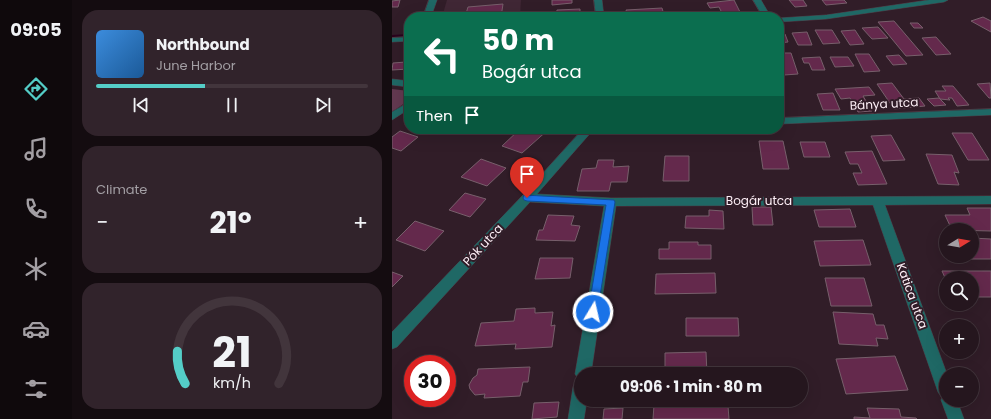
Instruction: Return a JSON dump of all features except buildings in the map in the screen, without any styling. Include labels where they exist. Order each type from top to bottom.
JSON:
[{"type":"street","points":[[429,12],[433,0]]},
{"type":"street","points":[[598,0],[599,12]]},
{"type":"street","points":[[757,0],[764,12]]},
{"type":"street","points":[[784,20],[826,17],[944,0]]},
{"type":"street","points":[[392,40],[404,39]]},
{"type":"street","points":[[392,82],[404,83]]},
{"type":"street","points":[[392,117],[404,109]]},
{"type":"street","name":"Bánya utca","points":[[784,121],[991,112]]},
{"type":"street","name":"Pók utca","points":[[392,342],[527,198],[585,134]]},
{"type":"street","name":"Bogár utca","points":[[527,198],[611,202],[991,200]]},
{"type":"street","name":"Katica utca","points":[[878,201],[939,372]]},
{"type":"street","points":[[584,367],[611,202]]},
{"type":"street","points":[[576,419],[578,407]]},
{"type":"street","points":[[952,407],[956,419]]},
{"type":"shaded area","points":[[447,0],[521,0],[520,12],[443,12]]},
{"type":"shaded area","points":[[392,89],[404,90],[404,104],[392,112]]},
{"type":"waterway","points":[[392,36],[404,35]]},
{"type":"route","points":[[527,198],[611,202],[593,312]]}]
